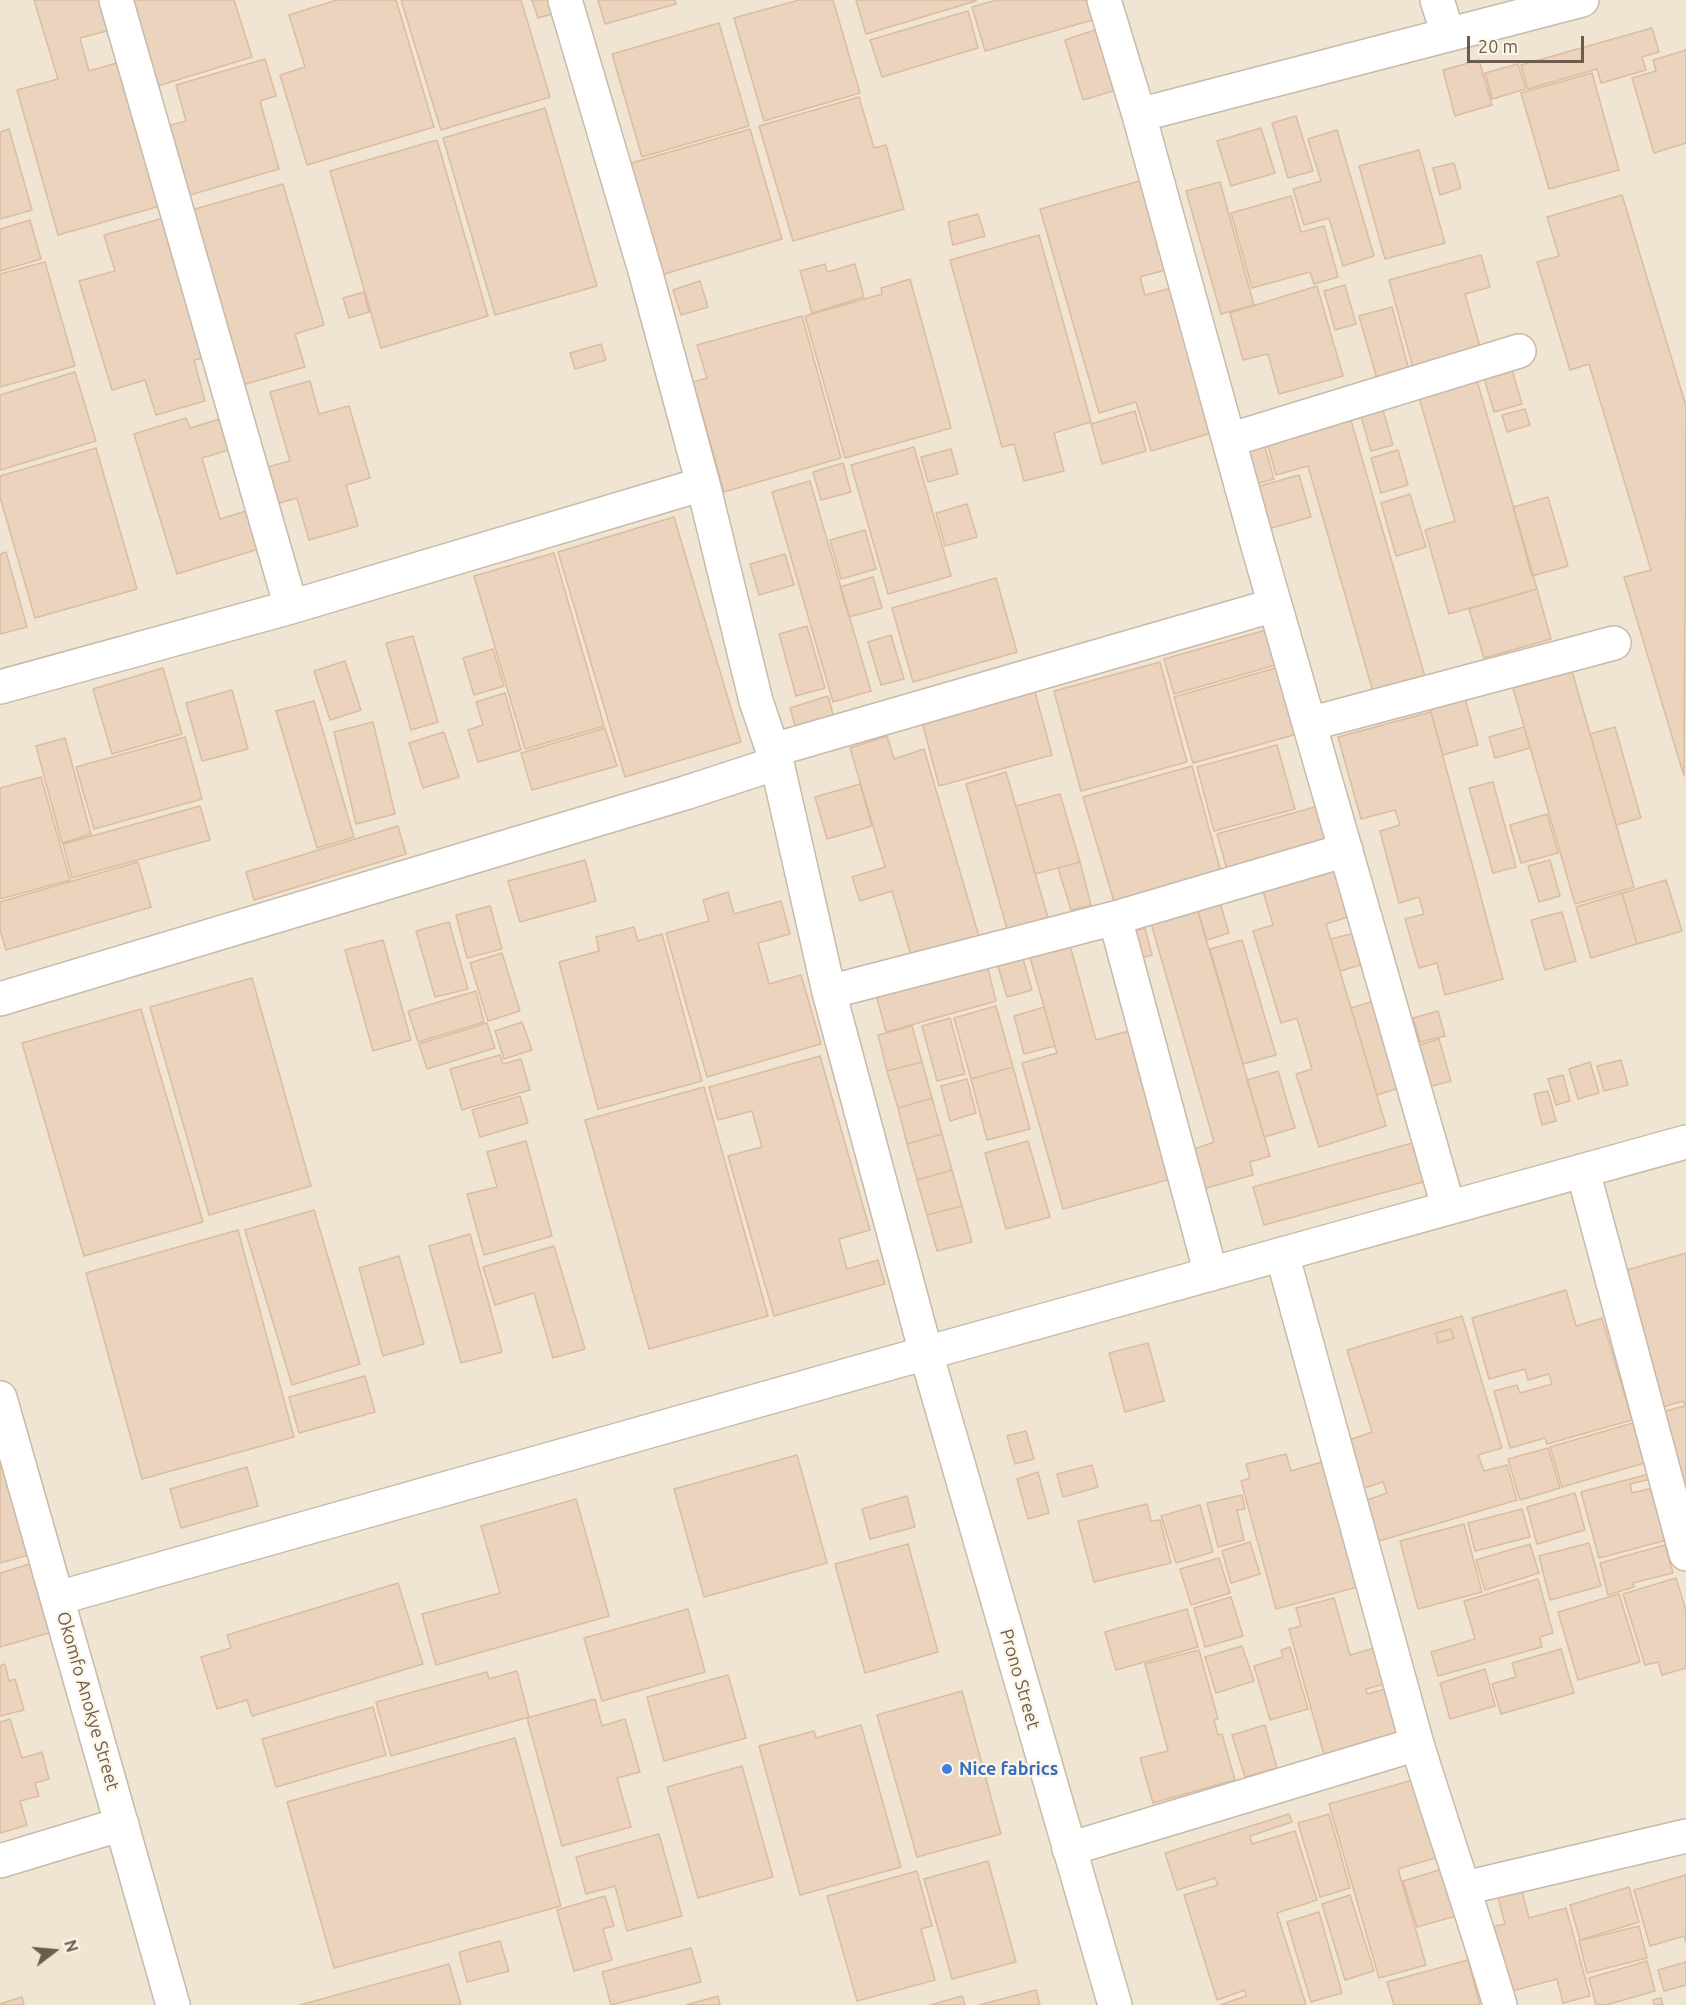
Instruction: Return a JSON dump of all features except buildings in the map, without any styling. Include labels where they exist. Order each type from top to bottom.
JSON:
[{"type":"street","points":[[116,0],[291,607]]},
{"type":"street","name":"Prono Street","points":[[565,0],[646,274],[703,484],[756,701],[775,756],[829,992],[926,1353],[1114,2005]]},
{"type":"street","points":[[1104,0],[1139,115],[1275,605],[1448,1206]]},
{"type":"street","points":[[1437,0],[1448,34]]},
{"type":"street","points":[[1139,115],[1582,0]]},
{"type":"street","points":[[1229,440],[1519,351]]},
{"type":"street","points":[[0,687],[291,607],[703,484]]},
{"type":"street","points":[[0,999],[685,793],[775,756],[1275,605]]},
{"type":"street","points":[[1309,724],[1614,643]]},
{"type":"street","points":[[829,992],[1116,918],[1346,850]]},
{"type":"street","points":[[1116,918],[1211,1274]]},
{"type":"street","points":[[58,1598],[1448,1206],[1686,1142]]},
{"type":"street","points":[[1583,1171],[1686,1554]]},
{"type":"street","points":[[1282,1254],[1417,1744],[1441,1822],[1465,1888],[1500,2005]]},
{"type":"street","name":"Okomfo Anokye Street","points":[[0,1398],[173,2005]]},
{"type":"street","points":[[1069,1849],[1417,1744]]},
{"type":"street","points":[[0,1861],[122,1824]]},
{"type":"street","points":[[1465,1888],[1686,1836]]},
{"type":"shaded area","points":[[0,0],[1686,0],[1686,2005],[0,2005]]},
{"type":"place","name":"Nice fabrics","points":[[947,1769]]}]
